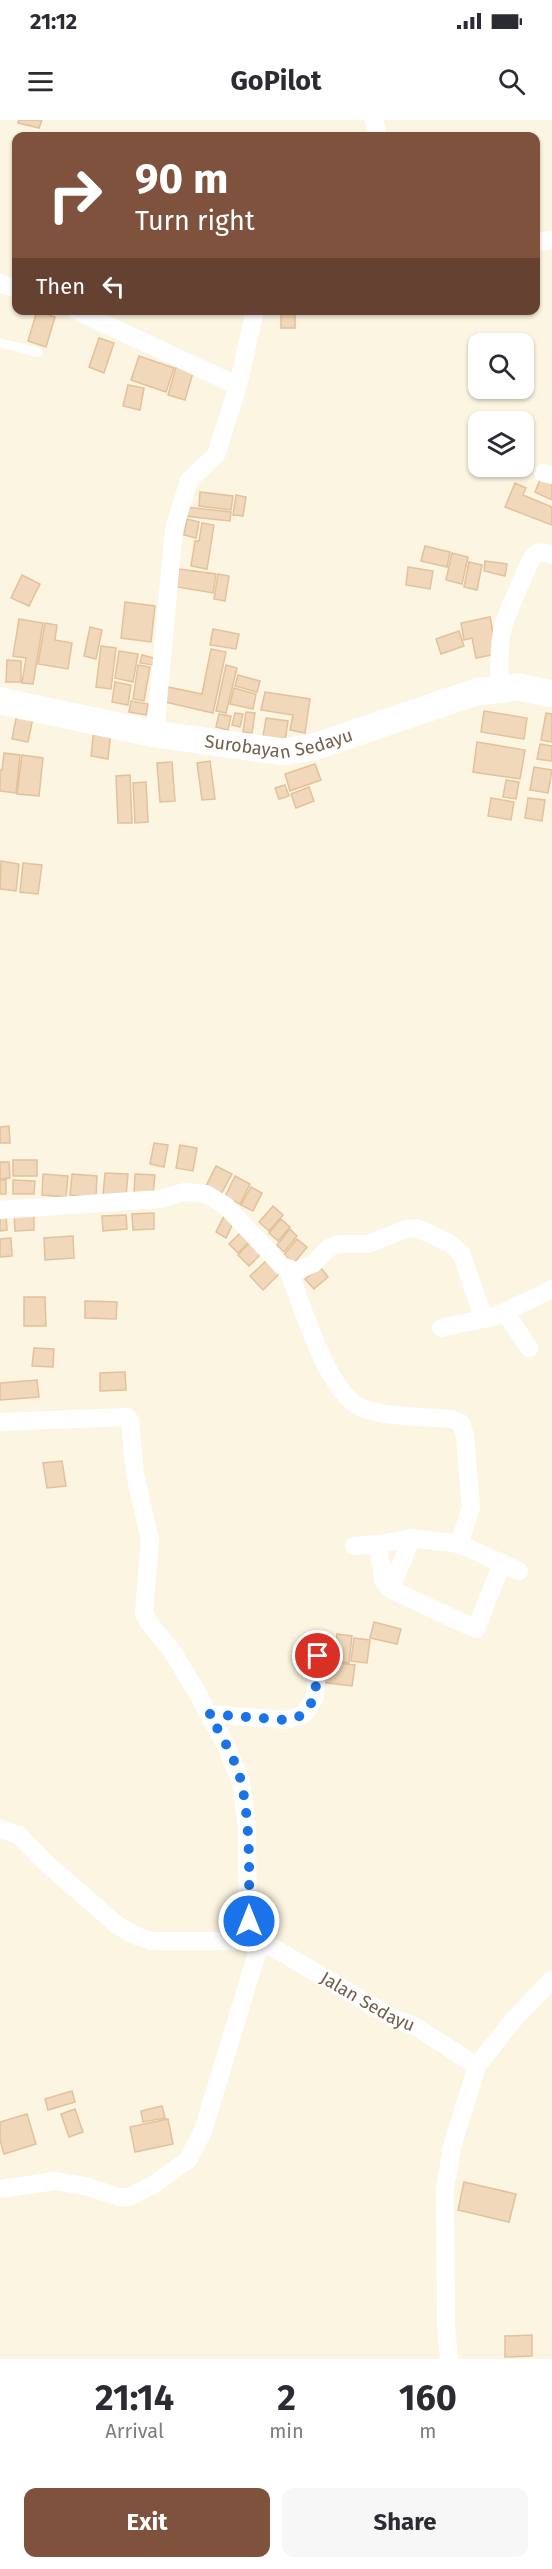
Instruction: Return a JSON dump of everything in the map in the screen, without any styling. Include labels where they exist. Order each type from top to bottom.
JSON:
[{"type":"main road","name":"Surobayan Sedayu","points":[[0,701],[155,734],[284,752],[301,751],[476,692],[519,687],[552,694]]},
{"type":"street","points":[[86,315],[238,386]]},
{"type":"street","points":[[155,734],[174,528],[189,480],[216,455],[238,386],[254,315]]},
{"type":"street","points":[[500,688],[503,627],[524,580],[525,571],[534,555],[541,552],[552,555]]},
{"type":"street","points":[[0,1210],[160,1199],[185,1192],[206,1194],[226,1206],[288,1270],[324,1361],[334,1381],[348,1399],[356,1406],[371,1411],[452,1419],[461,1423],[465,1436],[471,1508],[459,1544]]},
{"type":"street","points":[[288,1270],[306,1269],[329,1248],[337,1244],[368,1244],[406,1229],[417,1228],[449,1243],[461,1253],[484,1319]]},
{"type":"street","points":[[441,1328],[505,1312],[552,1288]]},
{"type":"street","points":[[505,1312],[530,1348]]},
{"type":"street","points":[[0,1422],[127,1417],[129,1419],[135,1474],[150,1540],[144,1612],[149,1623],[172,1651],[209,1714],[232,1758],[241,1782],[247,1827],[254,1942],[206,2121],[197,2146],[188,2160],[153,2185],[129,2197],[119,2197],[85,2186],[55,2181],[0,2189]]},
{"type":"street","points":[[390,1589],[412,1538]]},
{"type":"street","points":[[354,1546],[412,1538],[459,1544],[519,1571]]},
{"type":"street","points":[[378,1544],[383,1580],[390,1589],[476,1629],[502,1563]]},
{"type":"street","points":[[209,1714],[286,1720],[300,1716],[305,1713],[315,1697],[318,1656]]},
{"type":"street","name":"Jalan Sedayu","points":[[0,1829],[18,1835],[45,1862],[117,1925],[134,1935],[151,1941],[254,1942],[274,1948],[391,2017],[416,2027],[477,2066]]},
{"type":"street","points":[[449,2359],[446,2189],[452,2147],[477,2066],[514,2019],[552,1980]]},
{"type":"lane","points":[[0,343],[38,352]]},
{"type":"building","points":[[19,120],[42,120],[39,128],[18,123]]},
{"type":"building","points":[[36,315],[55,317],[46,347],[28,341]]},
{"type":"building","points":[[281,315],[295,315],[295,328],[281,328]]},
{"type":"building","points":[[99,338],[114,343],[104,373],[89,367]]},
{"type":"building","points":[[139,356],[174,368],[166,392],[131,380]]},
{"type":"building","points":[[177,364],[194,369],[185,400],[168,395]]},
{"type":"building","points":[[128,385],[144,388],[140,410],[123,406]]},
{"type":"building","points":[[541,477],[552,482],[552,500],[535,492]]},
{"type":"building","points":[[515,483],[526,488],[523,495],[552,507],[552,525],[505,507]]},
{"type":"building","points":[[200,492],[233,496],[231,510],[199,506]]},
{"type":"building","points":[[236,495],[246,497],[243,516],[233,515]]},
{"type":"building","points":[[185,507],[231,512],[230,521],[184,516]]},
{"type":"building","points":[[187,519],[199,522],[196,538],[184,535]]},
{"type":"building","points":[[202,523],[214,525],[207,569],[191,566],[195,541],[199,541]]},
{"type":"building","points":[[425,546],[450,552],[447,567],[421,561]]},
{"type":"building","points":[[452,553],[468,557],[462,584],[446,580]]},
{"type":"building","points":[[485,561],[507,564],[505,576],[484,571]]},
{"type":"building","points":[[469,562],[482,565],[477,590],[464,587]]},
{"type":"building","points":[[408,567],[433,571],[430,589],[406,585]]},
{"type":"building","points":[[179,569],[216,574],[213,593],[177,587]]},
{"type":"building","points":[[218,574],[229,576],[225,601],[214,599]]},
{"type":"building","points":[[22,575],[40,584],[29,606],[11,598]]},
{"type":"building","points":[[125,602],[155,606],[151,642],[121,638]]},
{"type":"building","points":[[490,617],[497,654],[476,658],[472,638],[464,640],[461,623]]},
{"type":"building","points":[[19,619],[43,623],[33,684],[22,683],[26,658],[13,656]]},
{"type":"building","points":[[45,623],[57,625],[55,640],[72,643],[68,669],[38,664]]},
{"type":"building","points":[[90,627],[102,630],[96,659],[84,656]]},
{"type":"building","points":[[213,629],[239,634],[236,649],[210,645]]},
{"type":"building","points":[[459,631],[464,646],[441,654],[436,639]]},
{"type":"building","points":[[101,646],[116,648],[111,689],[96,687]]},
{"type":"building","points":[[211,649],[226,652],[213,713],[165,702],[168,687],[202,694]]},
{"type":"building","points":[[119,651],[138,654],[133,682],[115,678]]},
{"type":"building","points":[[142,655],[154,658],[153,665],[140,663]]},
{"type":"building","points":[[7,660],[21,661],[21,682],[6,682]]},
{"type":"building","points":[[138,665],[150,667],[144,701],[133,699]]},
{"type":"building","points":[[226,665],[237,668],[226,713],[216,711]]},
{"type":"building","points":[[238,675],[260,681],[257,692],[235,686]]},
{"type":"building","points":[[115,682],[131,685],[128,705],[112,702]]},
{"type":"building","points":[[234,688],[256,694],[253,709],[230,704]]},
{"type":"building","points":[[265,692],[310,699],[305,733],[290,730],[293,715],[261,710]]},
{"type":"building","points":[[131,701],[148,704],[146,715],[129,712]]},
{"type":"building","points":[[18,709],[34,713],[28,742],[12,739]]},
{"type":"building","points":[[484,711],[527,718],[524,739],[481,732]]},
{"type":"building","points":[[246,712],[255,713],[252,733],[243,732]]},
{"type":"building","points":[[235,713],[243,714],[240,727],[232,725]]},
{"type":"building","points":[[546,713],[552,714],[552,742],[541,740]]},
{"type":"building","points":[[219,714],[231,716],[228,730],[216,727]]},
{"type":"building","points":[[266,718],[288,721],[285,741],[263,737]]},
{"type":"building","points":[[94,729],[111,731],[108,759],[91,756]]},
{"type":"building","points":[[477,742],[525,750],[520,779],[473,772]]},
{"type":"building","points":[[540,744],[552,746],[552,761],[537,759]]},
{"type":"building","points":[[4,753],[20,755],[16,793],[0,791],[0,770],[2,770]]},
{"type":"building","points":[[22,755],[43,758],[39,796],[17,794]]},
{"type":"building","points":[[210,761],[215,799],[202,800],[197,763]]},
{"type":"building","points":[[172,762],[175,801],[160,802],[157,763]]},
{"type":"building","points":[[315,764],[321,780],[290,791],[285,774]]},
{"type":"building","points":[[534,767],[552,770],[548,793],[530,790]]},
{"type":"building","points":[[130,775],[132,823],[118,823],[116,776]]},
{"type":"building","points":[[506,780],[519,782],[516,799],[503,797]]},
{"type":"building","points":[[146,782],[148,822],[135,823],[133,783]]},
{"type":"building","points":[[285,785],[289,796],[279,799],[275,788]]},
{"type":"building","points":[[309,787],[314,801],[296,808],[291,794]]},
{"type":"building","points":[[491,798],[514,802],[511,820],[488,816]]},
{"type":"building","points":[[528,798],[545,800],[542,821],[525,818]]},
{"type":"building","points":[[1,861],[19,864],[16,891],[0,889]]},
{"type":"building","points":[[23,863],[42,865],[38,894],[20,892]]},
{"type":"building","points":[[9,1126],[10,1143],[0,1143],[0,1127]]},
{"type":"building","points":[[154,1143],[168,1145],[164,1167],[150,1164]]},
{"type":"building","points":[[180,1145],[197,1148],[193,1171],[176,1168]]},
{"type":"building","points":[[13,1160],[37,1160],[37,1176],[13,1176]]},
{"type":"building","points":[[0,1162],[9,1162],[10,1178],[0,1179]]},
{"type":"building","points":[[216,1166],[232,1174],[221,1194],[206,1186]]},
{"type":"building","points":[[105,1173],[128,1174],[126,1196],[103,1195]]},
{"type":"building","points":[[43,1174],[68,1176],[66,1197],[42,1195]]},
{"type":"building","points":[[72,1174],[97,1176],[96,1197],[70,1195]]},
{"type":"building","points":[[135,1174],[155,1175],[153,1195],[134,1194]]},
{"type":"building","points":[[235,1176],[250,1184],[240,1204],[225,1197]]},
{"type":"building","points":[[0,1180],[6,1180],[6,1194],[0,1194]]},
{"type":"building","points":[[13,1180],[35,1181],[34,1194],[13,1194]]},
{"type":"building","points":[[251,1187],[262,1193],[253,1211],[241,1205]]},
{"type":"building","points":[[273,1206],[283,1215],[269,1231],[259,1222]]},
{"type":"building","points":[[34,1213],[34,1230],[15,1231],[14,1214]]},
{"type":"building","points":[[154,1213],[154,1229],[133,1230],[132,1214]]},
{"type":"building","points":[[0,1214],[6,1214],[7,1230],[0,1231]]},
{"type":"building","points":[[225,1214],[235,1219],[226,1238],[216,1232]]},
{"type":"building","points":[[126,1215],[127,1229],[103,1231],[102,1216]]},
{"type":"building","points":[[281,1219],[290,1227],[278,1241],[269,1233]]},
{"type":"building","points":[[290,1229],[297,1236],[284,1252],[277,1245]]},
{"type":"building","points":[[242,1231],[251,1240],[238,1253],[229,1244]]},
{"type":"building","points":[[73,1236],[74,1258],[45,1260],[44,1238]]},
{"type":"building","points":[[11,1238],[12,1256],[0,1257],[0,1239]]},
{"type":"building","points":[[297,1239],[307,1247],[294,1263],[284,1255]]},
{"type":"building","points":[[252,1240],[263,1252],[249,1266],[238,1255]]},
{"type":"building","points":[[266,1261],[279,1274],[263,1290],[250,1276]]},
{"type":"building","points":[[320,1267],[328,1277],[314,1289],[305,1279]]},
{"type":"building","points":[[24,1297],[45,1297],[46,1326],[24,1326]]},
{"type":"building","points":[[85,1301],[117,1302],[116,1319],[85,1318]]},
{"type":"building","points":[[34,1348],[54,1349],[53,1367],[32,1366]]},
{"type":"building","points":[[125,1372],[126,1390],[100,1391],[100,1373]]},
{"type":"building","points":[[37,1380],[39,1397],[0,1400],[0,1383]]},
{"type":"building","points":[[62,1461],[66,1486],[47,1488],[43,1463]]},
{"type":"building","points":[[374,1622],[401,1629],[397,1644],[370,1638]]},
{"type":"building","points":[[337,1634],[352,1636],[349,1663],[334,1661]]},
{"type":"building","points":[[354,1638],[370,1640],[367,1663],[351,1661]]},
{"type":"building","points":[[322,1661],[355,1665],[352,1686],[320,1682]]},
{"type":"building","points":[[72,2091],[75,2102],[48,2110],[45,2099]]},
{"type":"building","points":[[162,2106],[165,2118],[143,2122],[141,2111]]},
{"type":"building","points":[[75,2109],[83,2132],[69,2137],[61,2114]]},
{"type":"building","points":[[27,2114],[36,2144],[4,2154],[0,2140],[0,2122]]},
{"type":"building","points":[[168,2119],[173,2144],[135,2152],[130,2127]]},
{"type":"building","points":[[464,2182],[516,2194],[509,2222],[458,2210]]},
{"type":"building","points":[[532,2335],[532,2356],[505,2357],[505,2336]]},
{"type":"route","points":[[249,1921],[247,1827],[241,1782],[236,1767],[209,1714],[286,1720],[300,1716],[305,1713],[315,1697],[318,1656]]}]
